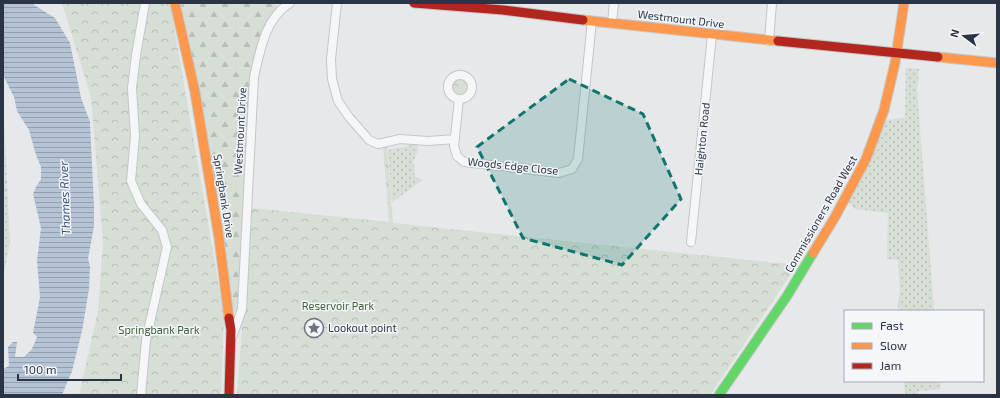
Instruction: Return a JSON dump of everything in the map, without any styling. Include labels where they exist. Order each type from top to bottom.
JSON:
[{"type":"main road","name":"Springbank Drive","points":[[175,3],[195,92],[219,238],[231,330],[229,395]]},
{"type":"main road","name":"Westmount Drive","points":[[414,3],[504,7],[592,21],[712,35],[997,63]]},
{"type":"main road","name":"Commissioners Road West","points":[[719,395],[787,296],[835,217],[866,159],[884,110],[898,53],[904,3]]},
{"type":"street","points":[[141,395],[146,340],[167,247],[162,230],[141,204],[131,180],[135,136],[132,88],[145,3]]},
{"type":"street","name":"Westmount Drive","points":[[230,341],[242,309],[254,77],[259,53],[269,26],[282,8],[290,3]]},
{"type":"street","points":[[337,3],[331,59],[332,79],[338,101],[349,117],[369,140],[378,144],[400,139],[428,141],[455,139]]},
{"type":"street","points":[[612,23],[614,3]]},
{"type":"street","points":[[770,41],[772,3]]},
{"type":"street","name":"Woods Edge Close","points":[[459,99],[454,146],[457,156],[464,162],[559,173],[572,169],[578,159],[592,21]]},
{"type":"street","name":"Haighton Road","points":[[691,242],[712,35]]},
{"type":"highlighted area","points":[[569,79],[643,114],[681,199],[622,265],[523,238],[477,147]]},
{"type":"green space","name":"Springbank Park","points":[[62,3],[170,3],[224,315],[221,395],[79,395],[98,311],[103,242],[91,97]]},
{"type":"green space","points":[[181,3],[271,3],[278,6],[272,13],[264,28],[251,68],[238,307],[235,312],[233,308],[203,110]]},
{"type":"green space","points":[[906,68],[919,69],[917,90],[934,310],[898,310],[900,292],[898,260],[887,259],[888,213],[855,209],[849,202],[886,120],[905,118]]},
{"type":"green space","points":[[457,78],[463,78],[468,83],[466,92],[463,94],[457,94],[452,89],[452,83]]},
{"type":"green space","points":[[3,99],[10,243],[3,278]]},
{"type":"green space","points":[[417,144],[418,151],[413,162],[415,170],[414,173],[415,177],[423,180],[392,202],[388,150]]},
{"type":"green space","name":"Reservoir Park","points":[[387,145],[393,223],[797,265],[710,395],[237,395],[251,208],[389,222],[383,146]]},
{"type":"green space","points":[[904,382],[940,382],[941,389],[918,391],[919,395],[905,395]]},
{"type":"water","name":"Thames River","points":[[3,3],[34,3],[34,5],[55,18],[70,43],[81,98],[90,122],[94,226],[88,259],[90,267],[89,289],[82,331],[72,371],[62,395],[3,395],[3,369],[9,366],[8,347],[13,342],[17,342],[15,357],[24,357],[32,349],[37,337],[33,333],[40,297],[37,261],[41,228],[33,194],[41,179],[41,167],[29,130],[17,111],[14,97],[3,75]]},
{"type":"traffic: fast","points":[[719,395],[787,296],[813,253]]},
{"type":"traffic: slow","points":[[175,3],[195,92],[219,238],[229,318]]},
{"type":"traffic: slow","points":[[813,253],[835,217],[866,159],[884,110],[895,63],[904,3]]},
{"type":"traffic: slow","points":[[583,20],[778,41]]},
{"type":"traffic: slow","points":[[938,57],[997,63]]},
{"type":"traffic: jam","points":[[414,3],[503,10],[583,20]]},
{"type":"traffic: jam","points":[[778,41],[938,57]]},
{"type":"traffic: jam","points":[[229,318],[231,330],[229,395]]},
{"type":"place","name":"Lookout point","points":[[314,328]]}]
